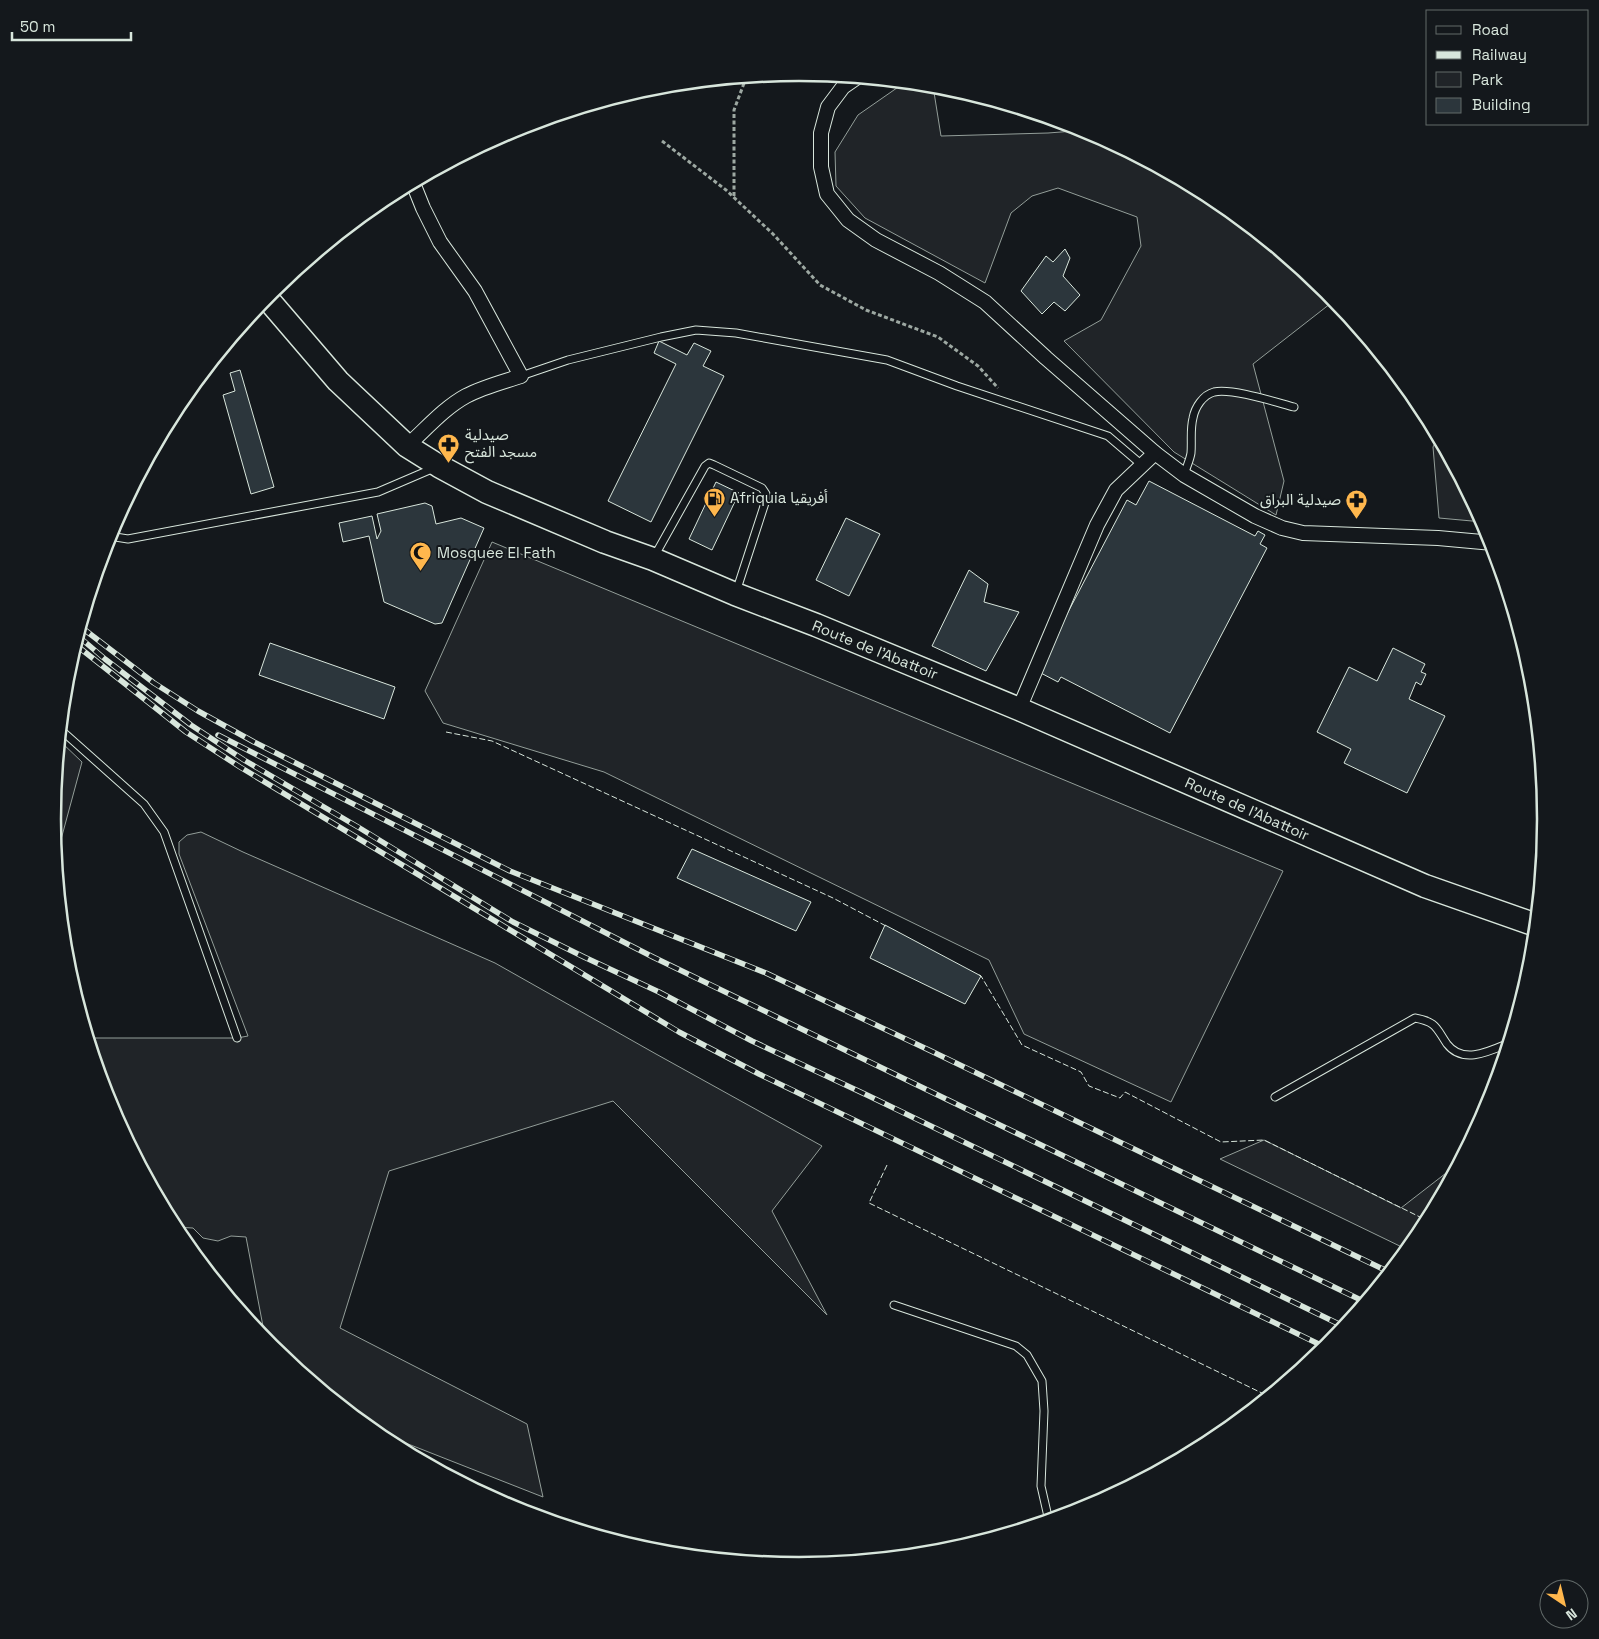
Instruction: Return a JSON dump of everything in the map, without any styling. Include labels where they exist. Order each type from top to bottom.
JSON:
[{"type":"main road","name":"Route de l’Abattoir","points":[[271,303],[338,381],[407,446],[487,492],[605,542],[653,559],[1019,709],[1424,886],[1530,923]]},
{"type":"street","points":[[849,83],[843,87],[828,107],[821,133],[821,167],[827,194],[848,220],[876,240],[940,274],[985,302],[1154,453],[1184,475],[1255,516],[1282,528],[1303,533],[1438,538],[1484,542]]},
{"type":"street","points":[[407,446],[466,396],[521,376],[474,291],[440,242],[415,189]]},
{"type":"street","points":[[1019,709],[1097,525],[1116,490],[1154,453]]},
{"type":"lane","points":[[521,376],[568,360],[661,337],[696,330],[736,333],[887,360],[1013,406],[1108,436],[1142,465]]},
{"type":"lane","points":[[1184,475],[1191,452],[1190,436],[1193,417],[1197,405],[1207,396],[1214,392],[1227,391],[1294,407]]},
{"type":"lane","points":[[653,559],[705,466],[709,463],[714,465],[762,488],[766,494],[766,500],[735,594]]},
{"type":"lane","points":[[117,537],[128,539],[378,492],[439,466]]},
{"type":"lane","points":[[67,735],[144,804],[164,832],[237,1038]]},
{"type":"lane","points":[[1275,1097],[1415,1018],[1427,1020],[1438,1028],[1448,1046],[1459,1053],[1472,1056],[1503,1045]]},
{"type":"lane","points":[[894,1306],[1016,1346],[1027,1355],[1042,1381],[1044,1411],[1040,1486],[1047,1515]]},
{"type":"path","points":[[734,197],[734,110],[744,84]]},
{"type":"path","points":[[662,141],[734,197],[773,234],[820,285],[866,310],[938,337],[978,366],[1013,406]]},
{"type":"green space","points":[[897,88],[934,94],[941,136],[1067,132],[1082,137],[1126,157],[1169,180],[1210,206],[1286,264],[1322,297],[1329,305],[1253,364],[1284,481],[1276,515],[1174,452],[1064,341],[1101,320],[1141,246],[1137,217],[1058,188],[1032,196],[1011,213],[985,283],[865,218],[836,186],[835,152],[858,115]]},
{"type":"green space","points":[[1435,443],[1475,521],[1439,518],[1433,447]]},
{"type":"green space","points":[[492,542],[1283,871],[1171,1102],[1024,1034],[989,960],[604,772],[443,723],[425,691]]},
{"type":"green space","points":[[66,746],[82,762],[62,837],[63,771]]},
{"type":"green space","points":[[201,832],[495,963],[822,1146],[772,1211],[827,1315],[613,1101],[389,1171],[340,1328],[527,1424],[543,1497],[403,1442],[350,1405],[313,1375],[263,1327],[246,1237],[231,1236],[218,1241],[203,1238],[193,1228],[184,1228],[160,1189],[137,1146],[117,1102],[94,1038],[237,1038],[248,1036],[179,854],[179,842],[187,835]]},
{"type":"green space","points":[[1264,1140],[1401,1208],[1449,1171],[1401,1247],[1220,1159]]},
{"type":"building","points":[[1065,249],[1070,258],[1063,276],[1080,295],[1065,311],[1054,302],[1042,314],[1021,291],[1046,256],[1053,262]]},
{"type":"building","points":[[659,341],[687,355],[694,343],[711,351],[703,366],[724,376],[651,522],[608,501],[676,364],[654,353]]},
{"type":"building","points":[[240,370],[274,487],[251,494],[223,395],[235,391],[230,373]]},
{"type":"building","points":[[1149,481],[1255,536],[1258,531],[1265,535],[1260,544],[1267,548],[1170,733],[1061,677],[1058,682],[1037,671],[1127,500],[1136,505]]},
{"type":"building","points":[[716,482],[739,493],[712,550],[689,539]]},
{"type":"building","name":"Mosquee El Fath","points":[[425,503],[432,506],[436,524],[461,518],[484,528],[442,623],[435,624],[384,602],[369,536],[343,542],[339,523],[372,516],[377,539],[381,531],[377,514]]},
{"type":"building","points":[[846,518],[880,534],[849,596],[816,580]]},
{"type":"building","points":[[969,570],[988,584],[984,602],[1019,612],[986,671],[932,646]]},
{"type":"building","points":[[270,643],[395,687],[384,719],[259,675]]},
{"type":"building","points":[[1393,648],[1425,664],[1421,672],[1426,674],[1421,685],[1416,682],[1409,699],[1445,716],[1407,793],[1344,763],[1351,749],[1317,732],[1349,667],[1377,681]]},
{"type":"building","points":[[692,849],[811,902],[796,931],[677,878]]},
{"type":"building","points":[[885,925],[981,976],[965,1004],[870,958]]},
{"type":"railway","points":[[85,630],[154,683],[198,711],[254,742],[510,871],[766,973],[1384,1270]]},
{"type":"railway","points":[[83,640],[191,725],[244,760],[513,922],[659,992],[752,1041],[1339,1324]]},
{"type":"railway","points":[[81,649],[186,732],[240,767],[679,1032],[759,1074],[1319,1344]]},
{"type":"railway","points":[[218,735],[653,957],[1360,1300]]},
{"type":"fence","points":[[446,732],[492,741],[833,898],[886,926]]},
{"type":"fence","points":[[979,975],[1022,1045],[1081,1072],[1089,1086],[1120,1098],[1125,1092],[1221,1142],[1264,1140],[1421,1218]]},
{"type":"fence","points":[[887,1165],[869,1203],[1263,1394]]},
{"type":"place","name":"صيدلية مسجد الفتح","points":[[449,463]]},
{"type":"place","name":"Afriquia أفريقيا","points":[[714,517]]},
{"type":"place","name":"صيدلية البراق","points":[[1357,519]]},
{"type":"place","name":"Mosquee El Fath","points":[[421,572]]}]
